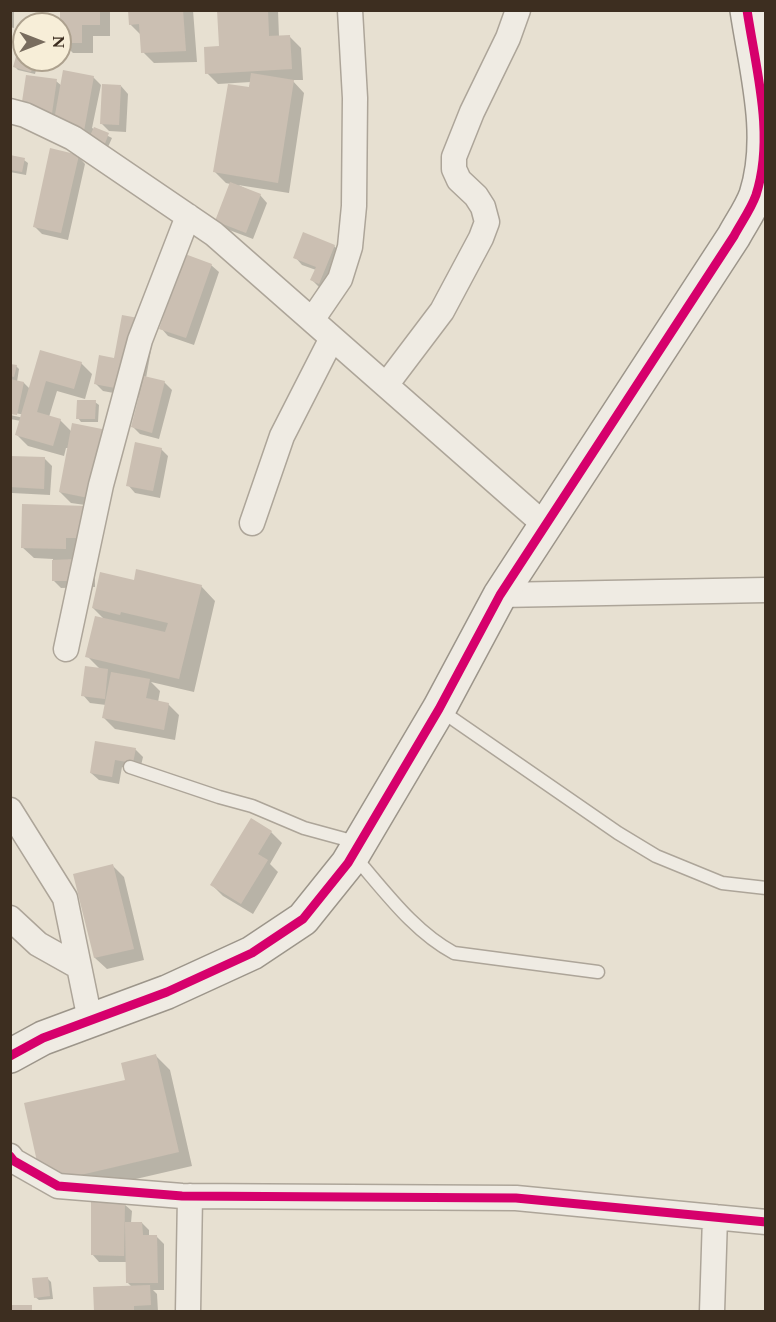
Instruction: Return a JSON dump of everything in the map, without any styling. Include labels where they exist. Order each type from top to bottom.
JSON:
[{"type":"street","points":[[312,320],[340,279],[350,247],[354,206],[355,98],[350,10]]},
{"type":"street","points":[[386,385],[442,311],[481,238],[487,222],[483,207],[476,196],[459,180],[454,169],[454,157],[472,112],[508,38],[518,10]]},
{"type":"street","points":[[10,1056],[43,1038],[167,992],[252,953],[303,920],[356,849],[438,709],[500,595],[734,236],[756,197],[765,152],[760,92],[747,10]]},
{"type":"street","points":[[10,111],[25,115],[73,138],[214,234],[546,526]]},
{"type":"street","points":[[66,648],[101,485],[140,340],[188,216]]},
{"type":"street","points":[[252,523],[282,436],[332,338]]},
{"type":"street","points":[[500,595],[765,590]]},
{"type":"street","points":[[10,810],[65,898],[90,1020]]},
{"type":"street","points":[[10,918],[38,944],[79,967]]},
{"type":"street","points":[[10,1156],[14,1161],[57,1186],[190,1196],[516,1198],[765,1222]]},
{"type":"street","points":[[188,1311],[190,1196]]},
{"type":"street","points":[[712,1311],[715,1217]]},
{"type":"lane","points":[[438,709],[618,833],[656,856],[722,883],[765,888]]},
{"type":"lane","points":[[129,767],[252,806],[356,849],[419,929],[437,944],[454,953],[598,972]]},
{"type":"building","points":[[60,10],[100,10],[100,25],[82,25],[82,43],[72,43],[72,12],[60,12]]},
{"type":"building","points":[[128,10],[183,10],[186,51],[141,53],[139,24],[129,25]]},
{"type":"building","points":[[217,10],[268,10],[269,36],[290,35],[292,69],[205,74],[204,47],[219,46]]},
{"type":"building","points":[[63,72],[94,76],[84,131],[53,126]]},
{"type":"building","points":[[251,73],[294,80],[278,183],[213,172],[228,84],[249,87]]},
{"type":"building","points":[[26,75],[57,79],[51,120],[20,115]]},
{"type":"building","points":[[102,84],[121,85],[119,125],[100,124]]},
{"type":"building","points":[[94,127],[109,133],[101,154],[85,147]]},
{"type":"building","points":[[50,148],[79,155],[61,233],[33,227]]},
{"type":"building","points":[[10,155],[25,158],[22,172],[10,170]]},
{"type":"building","points":[[230,182],[261,194],[246,233],[215,221]]},
{"type":"building","points":[[303,232],[335,245],[319,284],[310,280],[316,267],[293,258]]},
{"type":"building","points":[[185,254],[212,264],[186,338],[159,329]]},
{"type":"building","points":[[122,315],[149,320],[136,392],[94,384],[99,355],[114,358]]},
{"type":"building","points":[[40,350],[82,362],[74,389],[46,381],[37,412],[61,419],[53,446],[15,435]]},
{"type":"building","points":[[10,364],[17,365],[14,377],[10,376]]},
{"type":"building","points":[[144,376],[165,381],[152,433],[131,427]]},
{"type":"building","points":[[10,379],[24,382],[17,415],[10,414]]},
{"type":"building","points":[[77,400],[96,400],[95,419],[76,419]]},
{"type":"building","points":[[72,423],[112,431],[98,500],[59,492]]},
{"type":"building","points":[[135,442],[162,448],[153,491],[126,486]]},
{"type":"building","points":[[10,456],[45,457],[44,489],[10,487]]},
{"type":"building","points":[[22,504],[88,506],[87,538],[66,538],[66,549],[21,548]]},
{"type":"building","points":[[75,547],[88,547],[88,581],[52,581],[52,560],[76,559]]},
{"type":"building","points":[[136,569],[202,585],[179,679],[85,657],[95,616],[165,632],[168,623],[92,608],[100,572],[134,580]]},
{"type":"building","points":[[85,666],[108,669],[105,699],[81,696]]},
{"type":"building","points":[[111,672],[150,679],[146,698],[169,703],[164,730],[102,718]]},
{"type":"building","points":[[95,741],[136,748],[133,763],[115,760],[112,777],[90,773]]},
{"type":"building","points":[[251,818],[272,831],[258,854],[268,860],[241,904],[210,885]]},
{"type":"building","points":[[113,864],[134,949],[94,958],[73,874]]},
{"type":"building","points":[[156,1054],[179,1152],[42,1184],[24,1103],[125,1080],[121,1063]]},
{"type":"building","points":[[91,1202],[125,1203],[124,1256],[91,1255]]},
{"type":"building","points":[[125,1222],[142,1222],[143,1235],[157,1235],[158,1283],[126,1283]]},
{"type":"building","points":[[48,1277],[50,1296],[34,1298],[32,1278]]},
{"type":"building","points":[[150,1285],[151,1305],[134,1306],[134,1312],[94,1312],[93,1287]]},
{"type":"building","points":[[10,1305],[32,1305],[32,1312],[10,1312]]},
{"type":"cycle path","points":[[10,1056],[43,1038],[167,992],[252,953],[303,919],[348,863],[439,709],[500,595],[749,211],[756,195],[761,173],[764,126],[759,79],[747,10]]},
{"type":"cycle path","points":[[10,1156],[14,1161],[58,1186],[182,1196],[516,1198],[766,1222]]}]
